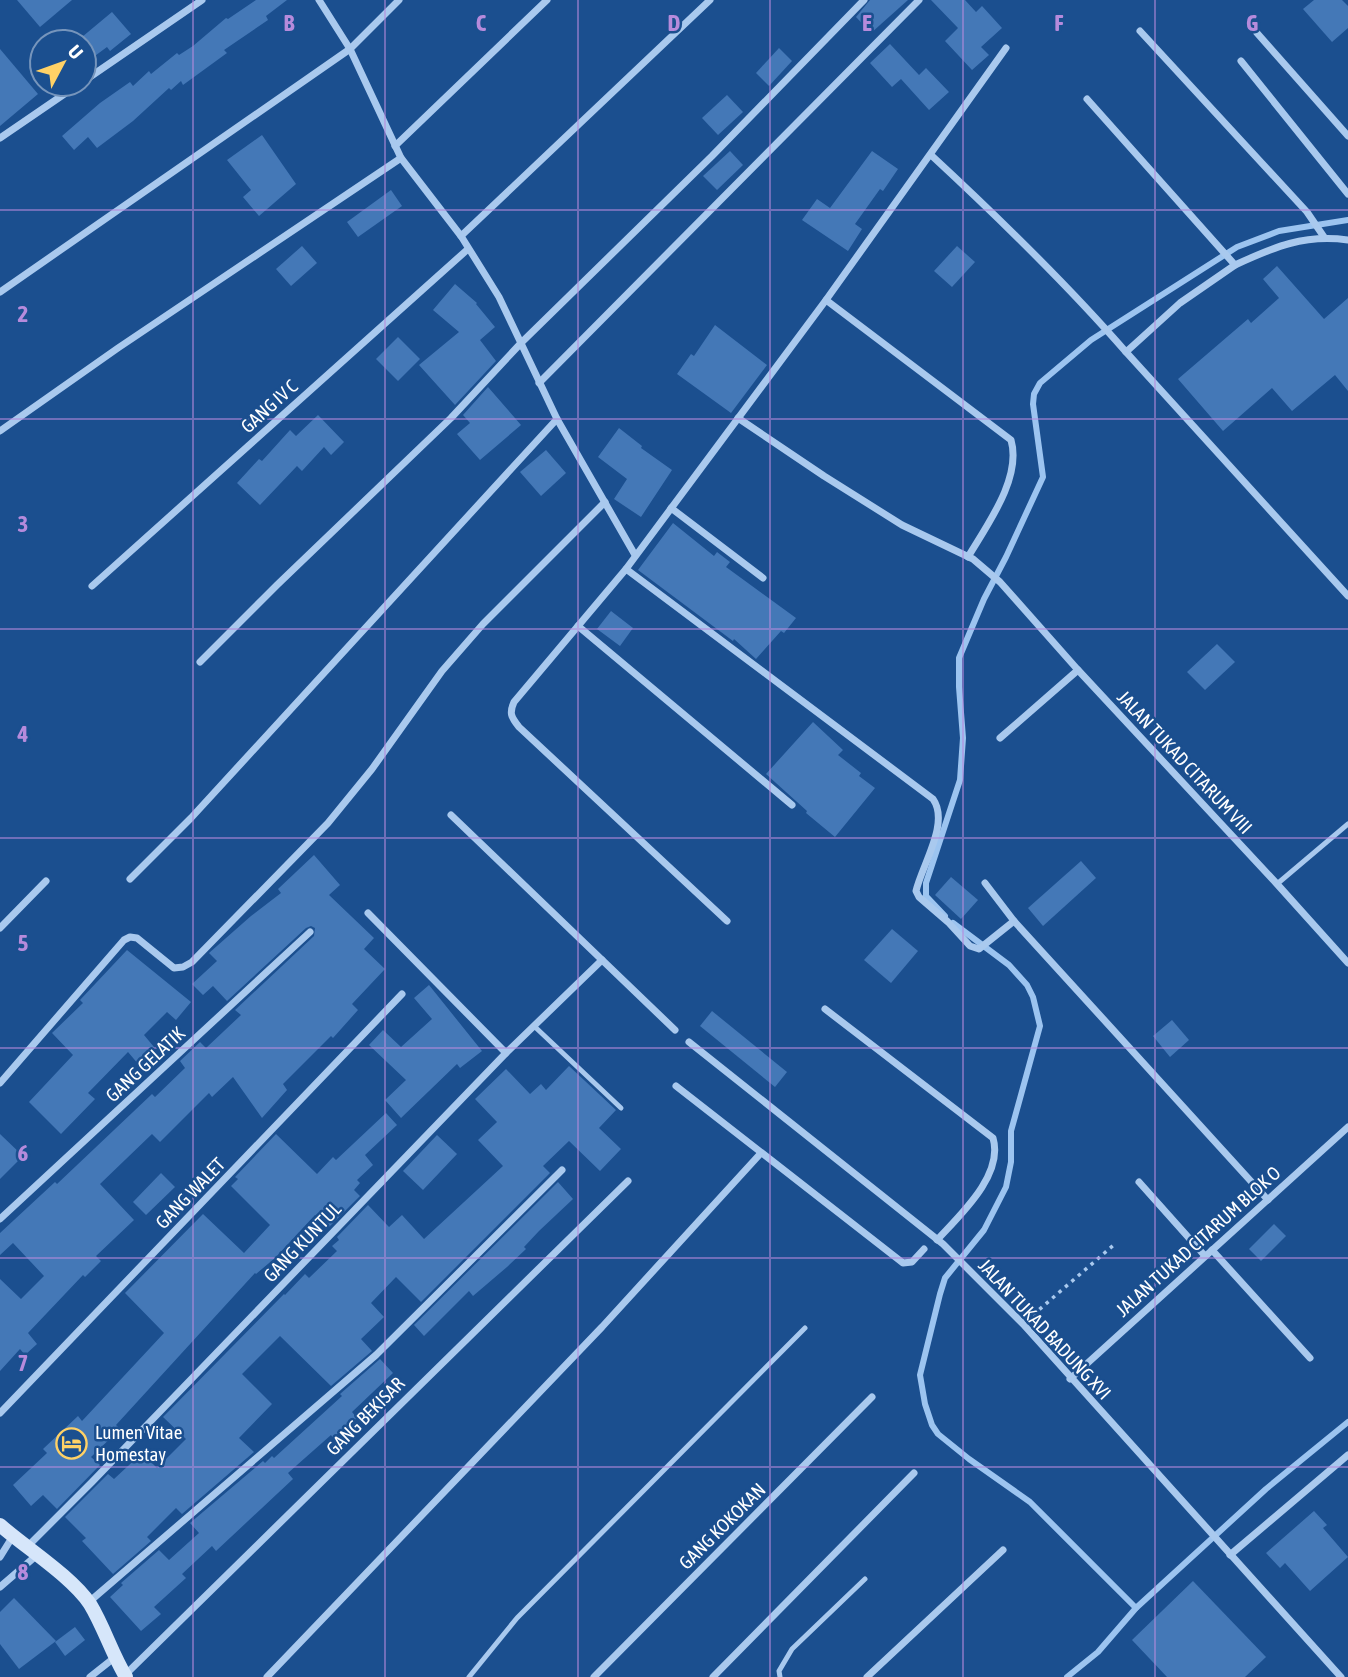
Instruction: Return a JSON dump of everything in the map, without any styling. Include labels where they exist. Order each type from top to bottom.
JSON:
[{"type":"street","points":[[98,71],[202,0]]},
{"type":"street","points":[[319,0],[351,48],[401,158],[461,236],[499,296],[557,419],[635,555]]},
{"type":"street","points":[[0,292],[351,48],[399,0]]},
{"type":"street","points":[[396,146],[547,0]]},
{"type":"street","points":[[461,236],[710,0]]},
{"type":"street","points":[[200,662],[276,585],[452,418],[522,342],[712,156],[864,0]]},
{"type":"street","points":[[539,383],[919,0]]},
{"type":"street","points":[[1140,31],[1307,212],[1324,236]]},
{"type":"street","points":[[1257,33],[1348,136]]},
{"type":"street","points":[[727,920],[526,733],[511,717],[510,711],[514,702],[626,569],[826,300],[1006,48]]},
{"type":"street","points":[[1241,61],[1348,194]]},
{"type":"street","points":[[0,138],[59,98]]},
{"type":"street","points":[[1087,99],[1233,263]]},
{"type":"street","points":[[931,155],[1019,237],[1099,319],[1348,596]]},
{"type":"street","points":[[0,432],[129,341],[401,158]]},
{"type":"street","points":[[1126,352],[1180,303],[1233,263],[1288,243],[1324,236],[1348,240]]},
{"type":"street","name":"GANG IV C","points":[[92,586],[468,249]]},
{"type":"street","points":[[826,300],[1011,440],[1015,453],[1013,472],[971,558]]},
{"type":"street","name":"JALAN TUKAD CITARUM VIII","points":[[738,418],[902,525],[971,558],[1000,582],[1348,963]]},
{"type":"street","points":[[130,879],[201,808],[557,419]]},
{"type":"street","points":[[0,1083],[124,940],[137,938],[174,968],[192,962],[328,823],[372,769],[442,671],[483,624],[605,502]]},
{"type":"street","points":[[671,508],[763,578]]},
{"type":"street","points":[[626,569],[933,799],[939,811],[936,835],[916,891],[970,946],[979,949],[1014,921]]},
{"type":"street","points":[[578,626],[792,805]]},
{"type":"street","points":[[1000,738],[1078,670]]},
{"type":"street","points":[[452,816],[675,1030]]},
{"type":"street","points":[[0,928],[46,881]]},
{"type":"street","points":[[985,883],[1014,921],[1268,1200]]},
{"type":"street","points":[[369,913],[506,1053]]},
{"type":"street","name":"GANG GELATIK","points":[[0,1219],[310,932]]},
{"type":"street","name":"GANG KUNTUL","points":[[0,1587],[92,1482],[506,1053],[602,960]]},
{"type":"street","name":"GANG WALET","points":[[0,1413],[402,994]]},
{"type":"street","points":[[825,1009],[993,1138],[995,1146],[992,1163],[978,1194],[940,1242]]},
{"type":"street","name":"JALAN TUKAD BADUNG XVI","points":[[689,1041],[940,1242],[1023,1324],[1341,1677]]},
{"type":"street","points":[[676,1086],[904,1263],[912,1262],[925,1249]]},
{"type":"street","name":"JALAN TUKAD CITARUM BLOK O","points":[[1070,1378],[1348,1127]]},
{"type":"street","points":[[267,1677],[602,1327],[761,1153]]},
{"type":"street","points":[[89,1602],[376,1355],[562,1170]]},
{"type":"street","name":"GANG BEKISAR","points":[[126,1676],[628,1181]]},
{"type":"street","points":[[1139,1182],[1205,1256]]},
{"type":"street","points":[[1212,1250],[1310,1359]]},
{"type":"street","name":"GANG KOKOKAN","points":[[594,1677],[872,1397]]},
{"type":"street","points":[[1230,1555],[1348,1455]]},
{"type":"street","points":[[713,1677],[914,1473]]},
{"type":"street","points":[[0,1525],[89,1602],[114,1658],[126,1676]]},
{"type":"street","points":[[0,1557],[13,1536]]},
{"type":"street","points":[[867,1677],[1003,1550]]},
{"type":"street","points":[[90,1677],[114,1658]]},
{"type":"lane","points":[[1278,884],[1348,824]]},
{"type":"lane","points":[[534,1026],[621,1108]]},
{"type":"lane","points":[[469,1677],[517,1618],[805,1328]]},
{"type":"lane","points":[[780,1677],[779,1671],[792,1649],[865,1579]]},
{"type":"path","points":[[1023,1324],[1116,1243]]},
{"type":"building","points":[[17,0],[72,0],[40,27]]},
{"type":"building","points":[[256,0],[287,0],[266,16],[268,20],[224,50],[227,53],[183,85],[181,81],[171,90],[169,88],[133,121],[97,148],[88,137],[74,150],[62,136],[100,103],[130,82],[133,86],[149,71],[151,74],[177,53],[179,55],[193,46],[226,18]]},
{"type":"building","points":[[870,0],[908,0],[871,33],[856,17]]},
{"type":"building","points":[[931,0],[965,0],[976,12],[982,6],[1002,28],[981,47],[989,55],[972,70],[945,41],[958,28]]},
{"type":"building","points":[[1314,0],[1342,0],[1348,6],[1348,28],[1332,42],[1303,9]]},
{"type":"building","points":[[112,12],[131,34],[110,51],[107,47],[98,54],[98,28],[93,28]]},
{"type":"building","points":[[890,44],[919,75],[926,68],[949,92],[929,110],[901,79],[892,87],[870,63]]},
{"type":"building","points":[[779,48],[792,61],[769,86],[756,73]]},
{"type":"building","points":[[0,49],[28,82],[28,98],[33,98],[0,126]]},
{"type":"building","points":[[727,95],[743,112],[718,135],[702,118]]},
{"type":"building","points":[[262,135],[296,184],[259,216],[243,197],[251,190],[227,160]]},
{"type":"building","points":[[730,151],[743,165],[717,190],[703,176]]},
{"type":"building","points":[[872,151],[898,169],[855,224],[862,229],[848,251],[802,220],[817,199],[830,208]]},
{"type":"building","points":[[391,190],[402,206],[358,237],[347,222]]},
{"type":"building","points":[[302,246],[317,263],[291,286],[276,269]]},
{"type":"building","points":[[957,246],[975,262],[952,287],[934,271]]},
{"type":"building","points":[[1277,266],[1324,319],[1348,298],[1348,391],[1335,375],[1292,411],[1272,388],[1223,431],[1178,379],[1248,319],[1251,323],[1279,298],[1263,279]]},
{"type":"building","points":[[455,284],[477,303],[495,327],[480,340],[496,361],[455,405],[419,365],[459,332],[433,310]]},
{"type":"building","points":[[715,325],[767,365],[731,413],[677,374],[691,354],[694,356]]},
{"type":"building","points":[[398,337],[420,359],[398,381],[376,359]]},
{"type":"building","points":[[488,387],[521,425],[480,460],[457,434],[470,423],[463,415]]},
{"type":"building","points":[[318,415],[344,442],[331,455],[324,447],[302,471],[297,466],[260,505],[237,483],[259,459],[262,461],[290,430],[296,436]]},
{"type":"building","points":[[619,428],[672,470],[641,517],[614,499],[627,479],[598,457]]},
{"type":"building","points":[[546,450],[566,473],[541,496],[520,472]]},
{"type":"building","points":[[673,523],[714,556],[717,552],[730,562],[726,567],[796,618],[756,659],[734,639],[733,641],[638,570]]},
{"type":"building","points":[[611,611],[633,628],[620,646],[597,629]]},
{"type":"building","points":[[1217,644],[1235,662],[1205,690],[1187,672]]},
{"type":"building","points":[[813,722],[843,750],[838,755],[875,788],[835,837],[766,774]]},
{"type":"building","points":[[314,855],[340,885],[329,895],[374,938],[364,949],[385,969],[352,1004],[358,1010],[333,1038],[331,1036],[283,1084],[287,1090],[262,1118],[233,1077],[212,1097],[209,1093],[160,1142],[152,1134],[100,1184],[134,1220],[96,1256],[101,1261],[85,1277],[83,1275],[28,1333],[37,1344],[25,1355],[20,1349],[0,1371],[0,1279],[21,1299],[44,1276],[13,1243],[0,1255],[0,1233],[55,1182],[57,1184],[152,1094],[155,1097],[185,1068],[180,1061],[200,1042],[206,1048],[241,1015],[235,1010],[314,936],[315,928],[306,928],[227,1001],[213,986],[203,995],[192,984],[217,961],[209,953],[281,893],[278,889]]},
{"type":"building","points":[[1081,861],[1096,878],[1043,926],[1028,908]]},
{"type":"building","points":[[951,877],[978,900],[961,919],[935,895]]},
{"type":"building","points":[[892,929],[918,951],[891,983],[864,960]]},
{"type":"building","points":[[127,950],[191,1002],[176,1020],[167,1012],[144,1035],[154,1047],[139,1065],[128,1052],[88,1093],[95,1099],[61,1134],[29,1102],[73,1055],[52,1033],[83,1003],[80,1000]]},
{"type":"building","points":[[429,985],[482,1051],[460,1068],[457,1064],[401,1118],[385,1100],[406,1080],[369,1045],[383,1030],[401,1047],[432,1019],[414,998]]},
{"type":"building","points":[[712,1011],[787,1072],[775,1087],[700,1026]]},
{"type":"building","points":[[1172,1020],[1189,1040],[1170,1057],[1153,1036]]},
{"type":"building","points":[[569,1066],[616,1110],[599,1128],[621,1149],[600,1171],[569,1141],[543,1166],[550,1173],[421,1302],[396,1277],[371,1303],[384,1317],[361,1339],[372,1351],[331,1386],[280,1336],[242,1374],[272,1404],[239,1438],[254,1452],[182,1514],[176,1508],[147,1537],[151,1541],[113,1574],[82,1541],[86,1538],[65,1517],[108,1474],[114,1479],[142,1453],[157,1468],[186,1439],[163,1417],[284,1294],[305,1274],[309,1278],[337,1251],[332,1246],[339,1240],[337,1237],[368,1205],[389,1227],[402,1215],[424,1239],[503,1166],[478,1140],[497,1122],[475,1099],[506,1069],[530,1094],[541,1084],[546,1090]]},
{"type":"building","points":[[386,1113],[397,1125],[365,1155],[373,1165],[357,1180],[360,1183],[354,1190],[360,1196],[328,1228],[315,1215],[275,1258],[255,1273],[116,1425],[120,1429],[91,1457],[100,1465],[57,1509],[43,1495],[31,1506],[13,1485],[47,1453],[43,1449],[78,1416],[82,1421],[164,1333],[125,1293],[203,1214],[244,1253],[270,1225],[231,1186],[238,1179],[235,1177],[276,1134],[317,1174],[333,1157],[336,1160]]},
{"type":"building","points":[[0,1134],[23,1156],[0,1179]]},
{"type":"building","points":[[437,1135],[457,1154],[423,1190],[403,1171]]},
{"type":"building","points":[[161,1173],[175,1187],[146,1215],[133,1202]]},
{"type":"building","points":[[558,1182],[573,1199],[539,1231],[524,1247],[526,1249],[507,1267],[473,1296],[469,1291],[424,1336],[414,1325]]},
{"type":"building","points":[[1274,1224],[1286,1236],[1261,1261],[1249,1249]]},
{"type":"building","points":[[380,1359],[393,1373],[352,1412],[357,1418],[333,1438],[331,1435],[288,1473],[293,1479],[216,1551],[212,1546],[182,1574],[186,1578],[154,1607],[161,1614],[141,1631],[110,1597],[123,1585],[121,1583],[159,1550],[169,1560],[199,1533],[190,1523],[263,1461],[265,1463],[272,1456],[274,1458]]},
{"type":"building","points":[[1314,1511],[1327,1525],[1323,1528],[1348,1557],[1310,1591],[1285,1563],[1280,1568],[1266,1553]]},
{"type":"building","points":[[1193,1581],[1266,1657],[1245,1677],[1167,1677],[1132,1640]]},
{"type":"building","points":[[14,1598],[56,1641],[19,1669],[0,1644],[0,1612]]},
{"type":"building","points":[[75,1627],[85,1640],[65,1656],[55,1642]]},
{"type":"waterway","points":[[945,916],[926,896],[926,883],[960,780],[963,738],[959,658],[984,599],[1043,477],[1033,404],[1034,394],[1040,383],[1091,340],[1237,247],[1279,231],[1348,220]]},
{"type":"waterway","points":[[953,923],[1009,965],[1027,985],[1040,1026],[1011,1131],[1011,1162],[1006,1187],[984,1230],[945,1278],[940,1294],[920,1375],[925,1404],[938,1434],[1030,1502],[1136,1608]]},
{"type":"waterway","points":[[1067,1677],[1098,1652],[1136,1608],[1266,1489],[1348,1422]]},
{"type":"place","name":"Lumen Vitae Homestay","points":[[72,1443]]}]
